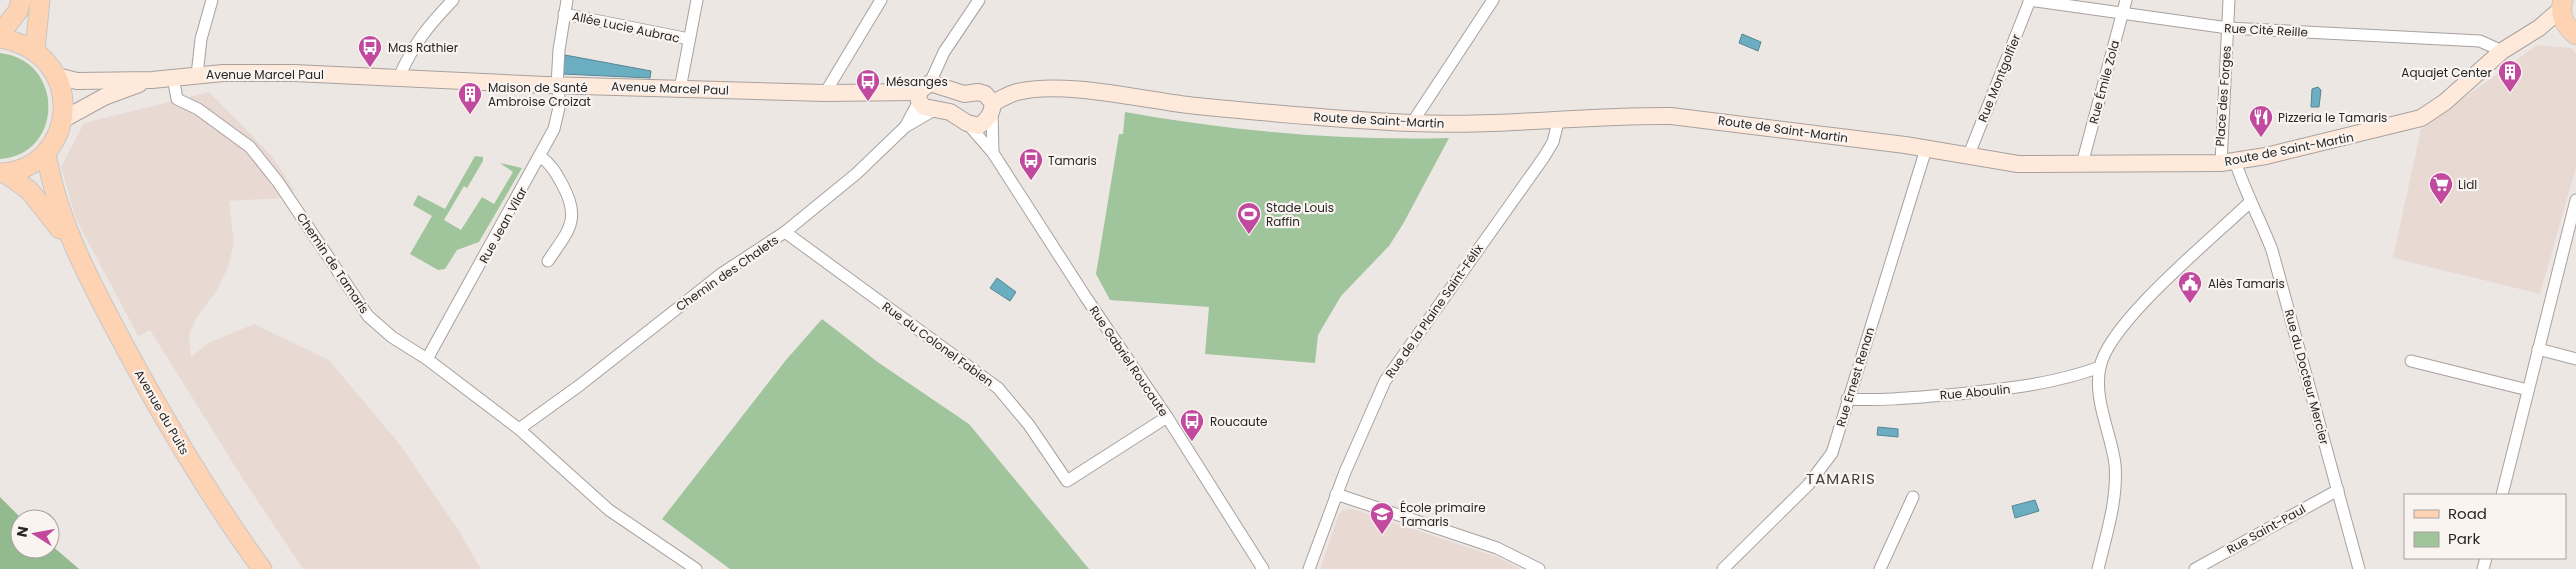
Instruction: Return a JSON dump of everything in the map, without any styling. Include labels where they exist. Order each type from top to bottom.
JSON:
[{"type":"main road","points":[[0,34],[18,10],[21,0]]},
{"type":"main road","points":[[35,50],[40,0]]},
{"type":"main road","name":"Route de Saint-Martin","points":[[967,123],[979,126],[988,119],[992,108],[1016,92],[1036,89],[1070,89],[1195,106],[1412,124],[1468,125],[1671,116],[1926,149],[2018,164],[2228,162],[2380,130],[2421,118],[2445,102],[2502,51],[2539,28],[2566,18]]},
{"type":"main road","points":[[0,38],[17,41],[35,50],[57,76],[63,98],[62,120],[56,137],[46,152],[34,162],[3,173]]},
{"type":"main road","name":"Avenue Marcel Paul","points":[[57,76],[77,81],[152,80],[197,75],[294,73],[680,89],[825,93],[922,92]]},
{"type":"main road","name":"Avenue Marcel Paul","points":[[62,120],[104,97],[152,80]]},
{"type":"main road","points":[[967,123],[950,112],[924,107],[922,92],[964,94],[978,92],[985,94],[992,108]]},
{"type":"main road","name":"Avenue du Puits","points":[[46,152],[50,181],[75,248],[157,406],[235,532],[262,569]]},
{"type":"main road","name":"Avenue du Puits","points":[[3,173],[29,190],[75,248]]},
{"type":"street","points":[[197,75],[202,40],[212,0]]},
{"type":"street","points":[[399,77],[412,48],[430,23],[453,0]]},
{"type":"street","name":"Rue Jean Vilar","points":[[427,359],[541,157],[554,129],[560,103],[557,85],[558,50],[567,0]]},
{"type":"street","points":[[680,89],[696,0]]},
{"type":"street","points":[[825,93],[880,0]]},
{"type":"street","name":"Chemin des Chalets","points":[[905,127],[944,52],[979,0]]},
{"type":"street","points":[[1412,124],[1492,0]]},
{"type":"street","name":"Rue Cité Reille","points":[[2030,0],[2228,28],[2480,41],[2502,51]]},
{"type":"street","name":"Rue Montgolfier","points":[[1968,157],[2030,0]]},
{"type":"street","name":"Rue Émile Zola","points":[[2082,164],[2126,0]]},
{"type":"street","name":"Place des Forges","points":[[2228,162],[2228,28],[2230,0]]},
{"type":"street","name":"Allée Lucie Aubrac","points":[[564,14],[689,39]]},
{"type":"street","name":"Chemin de Tamaris","points":[[174,77],[177,99],[198,110],[250,147],[278,182],[368,316],[392,338],[427,359],[519,429],[609,510],[696,569]]},
{"type":"street","points":[[992,108],[993,153]]},
{"type":"street","name":"Chemin des Chalets","points":[[519,429],[580,385],[720,274],[786,232],[856,174],[905,127],[936,109]]},
{"type":"street","name":"Rue de la Plaine Saint-Félix","points":[[1309,569],[1336,494],[1385,381],[1544,157],[1553,142],[1558,122]]},
{"type":"street","name":"Rue Gabriel Roucaute","points":[[967,123],[993,153],[1080,288],[1167,416],[1263,569]]},
{"type":"street","name":"Rue Ernest Renan","points":[[1723,569],[1808,485],[1832,452],[1926,149]]},
{"type":"street","points":[[541,157],[550,163],[568,195],[574,214],[568,231],[548,261]]},
{"type":"street","name":"Rue du Docteur Mercier","points":[[2228,162],[2263,226],[2272,250],[2359,569]]},
{"type":"street","points":[[2502,494],[2576,200]]},
{"type":"street","points":[[2098,569],[2115,493],[2115,464],[2098,385],[2103,355],[2134,312],[2250,202]]},
{"type":"street","name":"Rue du Colonel Fabien","points":[[786,232],[998,388],[1029,425],[1067,481],[1167,416]]},
{"type":"street","points":[[2538,349],[2576,358]]},
{"type":"street","points":[[2412,361],[2528,390]]},
{"type":"street","name":"Rue Aboulin","points":[[1847,399],[1884,401],[2021,388],[2076,376],[2100,367]]},
{"type":"street","name":"Rue Saint-Paul","points":[[2195,569],[2338,490]]},
{"type":"street","points":[[1336,494],[1498,548],[1539,569]]},
{"type":"street","points":[[1880,569],[1912,497]]},
{"type":"shaded area","points":[[2537,45],[2571,48],[2576,53],[2576,167],[2540,294],[2393,258],[2421,129]]},
{"type":"shaded area","points":[[209,92],[273,157],[294,190],[283,198],[229,201],[234,243],[228,267],[217,290],[196,319],[189,335],[191,357],[208,343],[254,324],[329,360],[401,446],[459,531],[481,569],[303,569],[243,479],[150,330],[138,336],[76,219],[61,167],[84,123]]},
{"type":"shaded area","name":"École primaire Tamaris","points":[[1353,509],[1497,557],[1520,569],[1320,569],[1339,514],[1343,510]]},
{"type":"green space","points":[[0,53],[21,59],[36,72],[45,89],[48,107],[45,126],[36,142],[21,154],[0,159]]},
{"type":"green space","name":"Stade Louis Raffin","points":[[1125,112],[1165,119],[1286,133],[1367,138],[1449,138],[1403,224],[1389,246],[1341,296],[1318,335],[1315,363],[1205,354],[1209,307],[1110,300],[1096,274],[1119,134],[1123,134]]},
{"type":"green space","points":[[475,156],[483,157],[483,161],[467,188],[464,186],[444,220],[461,230],[482,197],[494,204],[513,172],[500,163],[522,168],[479,242],[457,250],[445,269],[438,270],[410,254],[432,216],[413,205],[418,195],[445,209]]},
{"type":"green space","points":[[822,319],[879,363],[969,424],[1089,569],[730,569],[662,519],[786,360]]},
{"type":"green space","points":[[0,497],[12,509],[10,509],[10,559],[60,559],[60,553],[79,569],[0,569]]},
{"type":"water","points":[[1742,34],[1761,42],[1758,51],[1739,43]]},
{"type":"water","points":[[565,55],[651,71],[650,78],[563,74]]},
{"type":"water","points":[[2318,87],[2321,90],[2319,107],[2311,107],[2312,89]]},
{"type":"water","points":[[997,278],[1016,292],[1010,301],[990,288]]},
{"type":"water","points":[[1878,427],[1898,429],[1898,437],[1877,435]]},
{"type":"water","points":[[2035,500],[2039,511],[2015,518],[2012,506]]},
{"type":"place","name":"Mas Rathier","points":[[370,68]]},
{"type":"place","name":"Aquajet Center","points":[[2510,93]]},
{"type":"place","name":"Mésanges","points":[[868,102]]},
{"type":"place","name":"Maison de Santé Ambroise Croizat","points":[[470,115]]},
{"type":"place","name":"Pizzeria le Tamaris","points":[[2261,138]]},
{"type":"place","name":"Tamaris","points":[[1031,181]]},
{"type":"place","name":"Lidl","points":[[2441,205]]},
{"type":"place","name":"Stade Louis Raffin","points":[[1249,235]]},
{"type":"place","name":"Alès Tamaris","points":[[2190,304]]},
{"type":"place","name":"Roucaute","points":[[1192,442]]},
{"type":"place","name":"École primaire Tamaris","points":[[1382,535]]},
{"type":"district","name":"TAMARIS","points":[[1841,478]]}]
